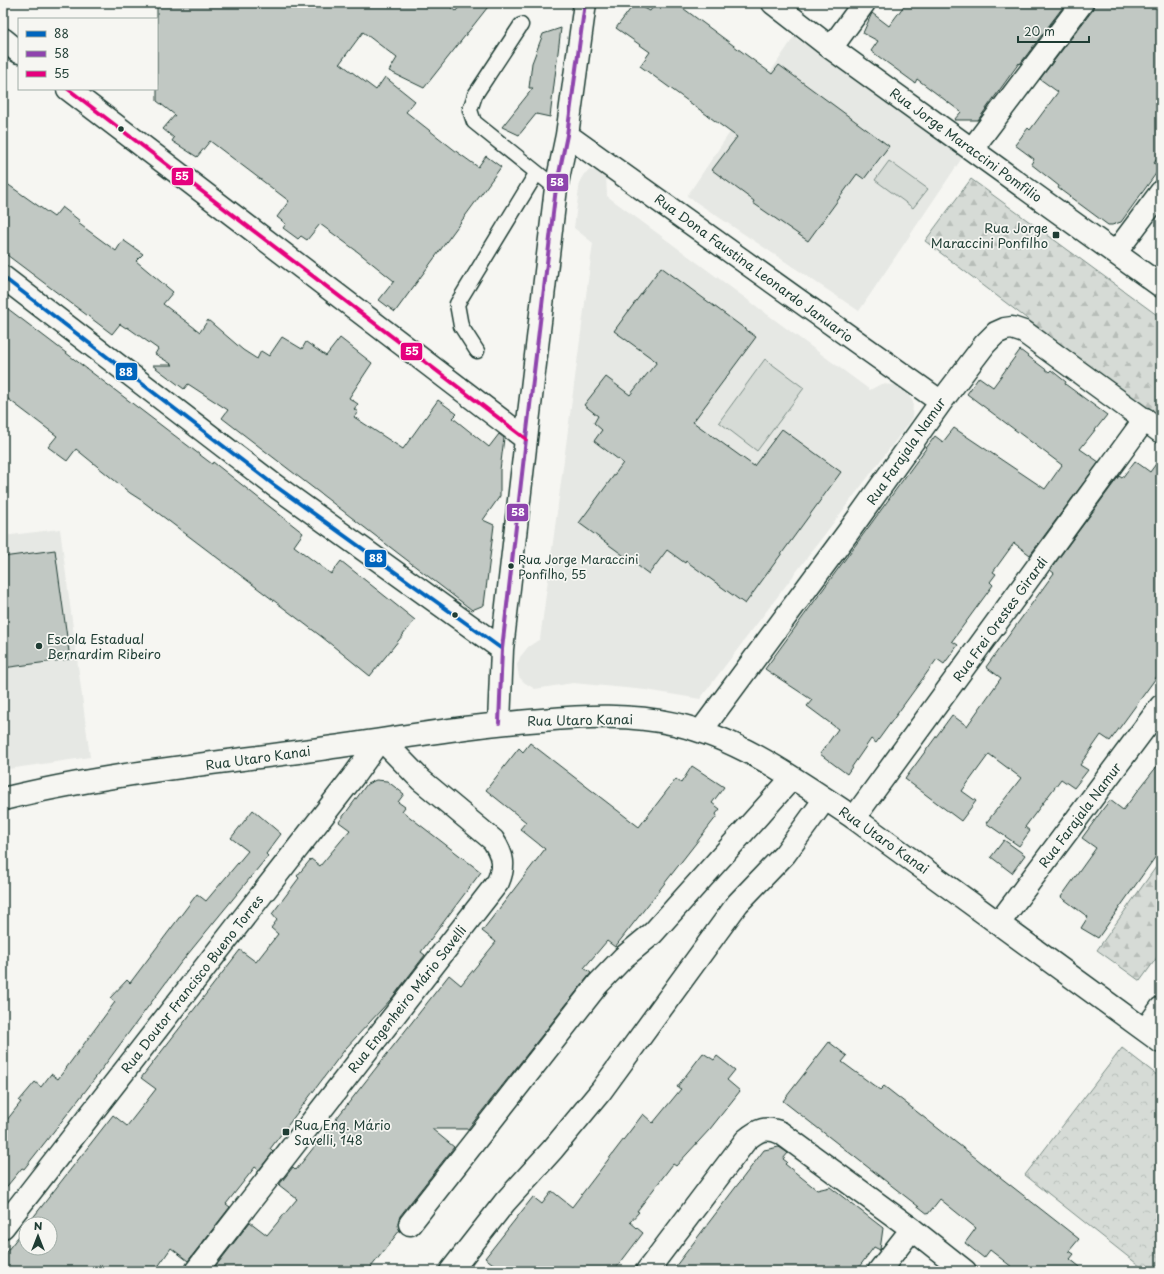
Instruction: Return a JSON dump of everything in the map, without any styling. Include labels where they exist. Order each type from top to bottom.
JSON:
[{"type":"street","points":[[499,723],[502,649],[526,439],[556,188],[567,134],[585,3]]},
{"type":"street","name":"Rua Jorge Maraccini Pomfilio","points":[[773,3],[831,48],[1116,252],[1161,286]]},
{"type":"street","points":[[831,48],[864,3]]},
{"type":"street","points":[[972,150],[1082,3]]},
{"type":"street","points":[[3,39],[18,51]]},
{"type":"street","points":[[69,90],[526,439]]},
{"type":"street","name":"Rua Dona Faustina Leonardo Januario","points":[[567,134],[941,402]]},
{"type":"street","points":[[1116,252],[1161,192]]},
{"type":"street","points":[[3,277],[274,484],[502,649]]},
{"type":"street","name":"Rua Farajala Namur","points":[[701,731],[849,531],[941,402],[985,344],[996,333],[1012,328],[1024,332],[1153,426]]},
{"type":"street","name":"Rua Frei Orestes Girardi","points":[[854,818],[1153,426]]},
{"type":"street","name":"Rua Farajala Namur","points":[[999,923],[1161,706]]},
{"type":"street","name":"Rua Utaro Kanai","points":[[3,799],[103,780],[499,723],[566,718],[611,717],[648,719],[701,731],[758,757],[792,778],[854,818],[1153,1036]]},
{"type":"street","name":"Rua Doutor Francisco Bueno Torres","points":[[3,1227],[381,740]]},
{"type":"street","name":"Rua Engenheiro Mário Savelli","points":[[196,1271],[498,882],[502,873],[503,861],[501,852],[493,840],[421,780],[381,740]]},
{"type":"street","points":[[410,1224],[598,984],[624,957],[653,933],[792,778]]},
{"type":"street","points":[[451,1271],[505,1202],[553,1149],[601,1091],[738,903],[785,854],[825,799]]},
{"type":"street","points":[[1153,1036],[1161,1008]]},
{"type":"street","points":[[647,1271],[746,1140],[763,1129],[771,1128],[781,1133],[912,1229],[965,1271]]},
{"type":"street","points":[[879,1271],[912,1229]]},
{"type":"lane","points":[[521,25],[475,95],[470,110],[474,122],[536,174],[556,188]]},
{"type":"lane","points":[[477,351],[461,326],[457,304],[536,174]]},
{"type":"shaded area","points":[[794,37],[966,152],[859,311],[687,196]]},
{"type":"shaded area","points":[[590,170],[600,171],[606,175],[607,196],[870,390],[881,384],[895,385],[906,391],[913,402],[912,419],[700,699],[646,690],[573,683],[535,689],[519,677],[517,665],[520,657],[528,647],[540,639],[593,243],[574,228],[580,181],[584,174]]},
{"type":"shaded area","name":"Escola Estadual Bernardim Ribeiro","points":[[60,529],[90,757],[8,769],[6,756],[3,757],[3,536]]},
{"type":"green space","points":[[889,161],[928,189],[913,208],[875,180]]},
{"type":"green space","points":[[971,179],[1161,318],[1161,421],[925,241]]},
{"type":"green space","points":[[765,359],[804,388],[757,451],[719,422]]},
{"type":"green space","points":[[1161,860],[1161,952],[1140,981],[1097,950]]},
{"type":"green space","points":[[1122,1048],[1161,1078],[1161,1271],[1146,1271],[1025,1175]]},
{"type":"building","points":[[157,3],[446,3],[456,11],[462,3],[491,3],[424,88],[389,71],[397,58],[363,32],[340,63],[376,90],[385,77],[415,101],[406,112],[457,152],[478,167],[486,156],[501,167],[395,312],[379,300],[394,281],[358,252],[320,224],[307,240],[301,236],[298,239],[283,228],[286,224],[277,217],[289,201],[210,141],[197,157],[172,141],[174,138],[163,129],[175,115],[157,101]]},
{"type":"building","points":[[635,3],[650,11],[656,3],[676,3],[772,74],[779,65],[889,146],[864,179],[857,174],[808,241],[753,203],[754,201],[712,170],[737,137],[640,66],[650,52],[616,28]]},
{"type":"building","points":[[906,3],[1066,3],[1020,64],[1019,63],[978,120],[954,120],[961,112],[917,79],[915,83],[871,51],[878,41],[863,33],[872,13],[889,26]]},
{"type":"building","points":[[1094,3],[1161,3],[1161,153],[1154,163],[1160,168],[1121,222],[1112,225],[1108,225],[1058,188],[1059,186],[1031,164],[1034,159],[1015,145],[1028,128],[1030,130],[1058,92],[1040,79],[1092,11]]},
{"type":"building","points":[[561,28],[550,117],[536,114],[519,135],[502,127],[533,88],[529,88],[532,63],[543,34]]},
{"type":"building","points":[[3,181],[54,217],[62,207],[80,221],[78,223],[116,251],[123,240],[143,254],[136,261],[173,292],[163,304],[200,332],[208,320],[243,350],[257,359],[261,351],[269,356],[282,337],[302,349],[306,342],[326,356],[340,338],[372,363],[349,398],[358,404],[354,409],[358,412],[354,417],[403,449],[438,400],[457,414],[453,418],[489,447],[499,434],[504,438],[500,470],[500,496],[483,520],[494,525],[484,605],[472,610],[222,418],[228,410],[188,384],[184,389],[152,365],[173,365],[155,354],[158,349],[127,327],[126,328],[120,324],[112,334],[3,252]]},
{"type":"building","points":[[661,267],[756,337],[693,422],[754,466],[782,429],[841,472],[745,604],[686,561],[685,563],[667,550],[649,574],[579,523],[623,463],[594,441],[602,430],[594,423],[598,416],[584,405],[606,377],[630,395],[657,362],[614,331]]},
{"type":"building","points":[[3,305],[212,464],[213,462],[303,533],[294,546],[331,574],[341,561],[415,620],[370,676],[322,637],[130,493],[76,449],[67,461],[48,447],[57,436],[3,395]]},
{"type":"building","points":[[1020,350],[1049,372],[1051,370],[1066,382],[1065,384],[1107,415],[1080,449],[1099,462],[1030,555],[1014,543],[993,572],[996,574],[990,582],[993,585],[952,641],[958,645],[944,664],[937,659],[876,743],[871,739],[847,774],[820,754],[838,729],[807,706],[812,700],[765,669],[935,436],[943,442],[954,428],[1045,489],[1062,465],[967,394],[979,377],[993,387]]},
{"type":"building","points":[[1161,457],[1161,671],[1110,741],[1101,735],[1080,765],[1088,770],[1074,788],[1061,779],[1025,827],[1030,831],[1019,846],[986,823],[1021,778],[989,754],[962,791],[976,801],[961,821],[905,779],[952,715],[967,726],[1001,678],[986,667],[1054,573],[1050,570],[1119,476],[1122,478],[1135,461],[1150,472]]},
{"type":"building","points":[[55,550],[70,659],[3,668],[3,557]]},
{"type":"building","points":[[530,743],[639,827],[676,779],[681,783],[692,766],[724,787],[712,803],[720,809],[716,814],[717,816],[615,947],[607,941],[584,968],[591,973],[468,1129],[432,1129],[454,1147],[400,1216],[398,1223],[400,1230],[368,1271],[212,1271],[250,1222],[267,1235],[297,1199],[279,1185],[293,1167],[296,1170],[449,975],[461,985],[496,942],[482,931],[545,849],[520,829],[526,822],[486,790],[519,748],[523,752]]},
{"type":"building","points":[[1161,761],[1161,849],[1098,938],[1081,928],[1088,917],[1061,897],[1096,848],[1082,838],[1110,800],[1123,810]]},
{"type":"building","points":[[376,780],[387,781],[404,794],[398,802],[405,807],[402,811],[481,872],[421,952],[425,955],[392,998],[346,1048],[270,1149],[273,1152],[259,1170],[255,1167],[226,1204],[230,1207],[188,1261],[171,1248],[155,1271],[3,1271],[3,1256],[18,1237],[18,1256],[58,1256],[58,1216],[34,1216],[113,1115],[127,1126],[156,1089],[141,1078],[240,950],[256,962],[278,934],[271,928],[277,920],[272,914],[299,878],[297,876],[311,859],[320,866],[350,830],[339,822],[367,784]]},
{"type":"building","points":[[253,810],[281,834],[266,854],[268,856],[179,965],[87,1089],[24,1169],[22,1168],[3,1191],[3,1125],[21,1102],[19,1101],[35,1082],[41,1087],[51,1074],[58,1079],[115,1002],[110,998],[127,980],[130,983],[197,894],[206,901],[248,851],[231,838]]},
{"type":"building","points":[[1004,840],[1025,855],[1012,873],[991,857]]},
{"type":"building","points":[[829,1042],[847,1056],[842,1062],[880,1090],[884,1086],[1079,1239],[1069,1251],[1074,1254],[1070,1259],[1085,1271],[1017,1271],[990,1250],[984,1258],[965,1243],[976,1228],[940,1199],[928,1214],[783,1101]]},
{"type":"building","points":[[703,1053],[714,1060],[717,1056],[735,1070],[727,1080],[740,1091],[710,1129],[676,1166],[673,1164],[637,1211],[639,1212],[630,1222],[643,1233],[614,1271],[503,1271],[485,1258],[533,1197],[542,1204],[552,1191],[572,1207],[643,1114],[653,1123],[681,1089],[677,1087]]},
{"type":"building","points":[[779,1147],[788,1153],[783,1159],[787,1162],[785,1164],[817,1190],[830,1187],[883,1228],[880,1250],[874,1247],[856,1271],[672,1271],[764,1150]]},
{"type":"transit line","name":"58","points":[[499,723],[502,649],[526,439],[556,188],[567,135],[585,3]]},
{"type":"transit line","name":"55","points":[[69,90],[526,439]]},
{"type":"transit line","name":"88","points":[[3,277],[274,485],[502,649]]},
{"type":"place","name":"Rua Jorge Maraccini Ponfilho","points":[[1056,235]]},
{"type":"place","name":"Rua Jorge Maraccini Ponfilho, 55","points":[[511,566]]},
{"type":"place","name":"Escola Estadual Bernardim Ribeiro","points":[[39,646]]},
{"type":"place","name":"Rua Eng. Mário Savelli, 148","points":[[286,1132]]}]
